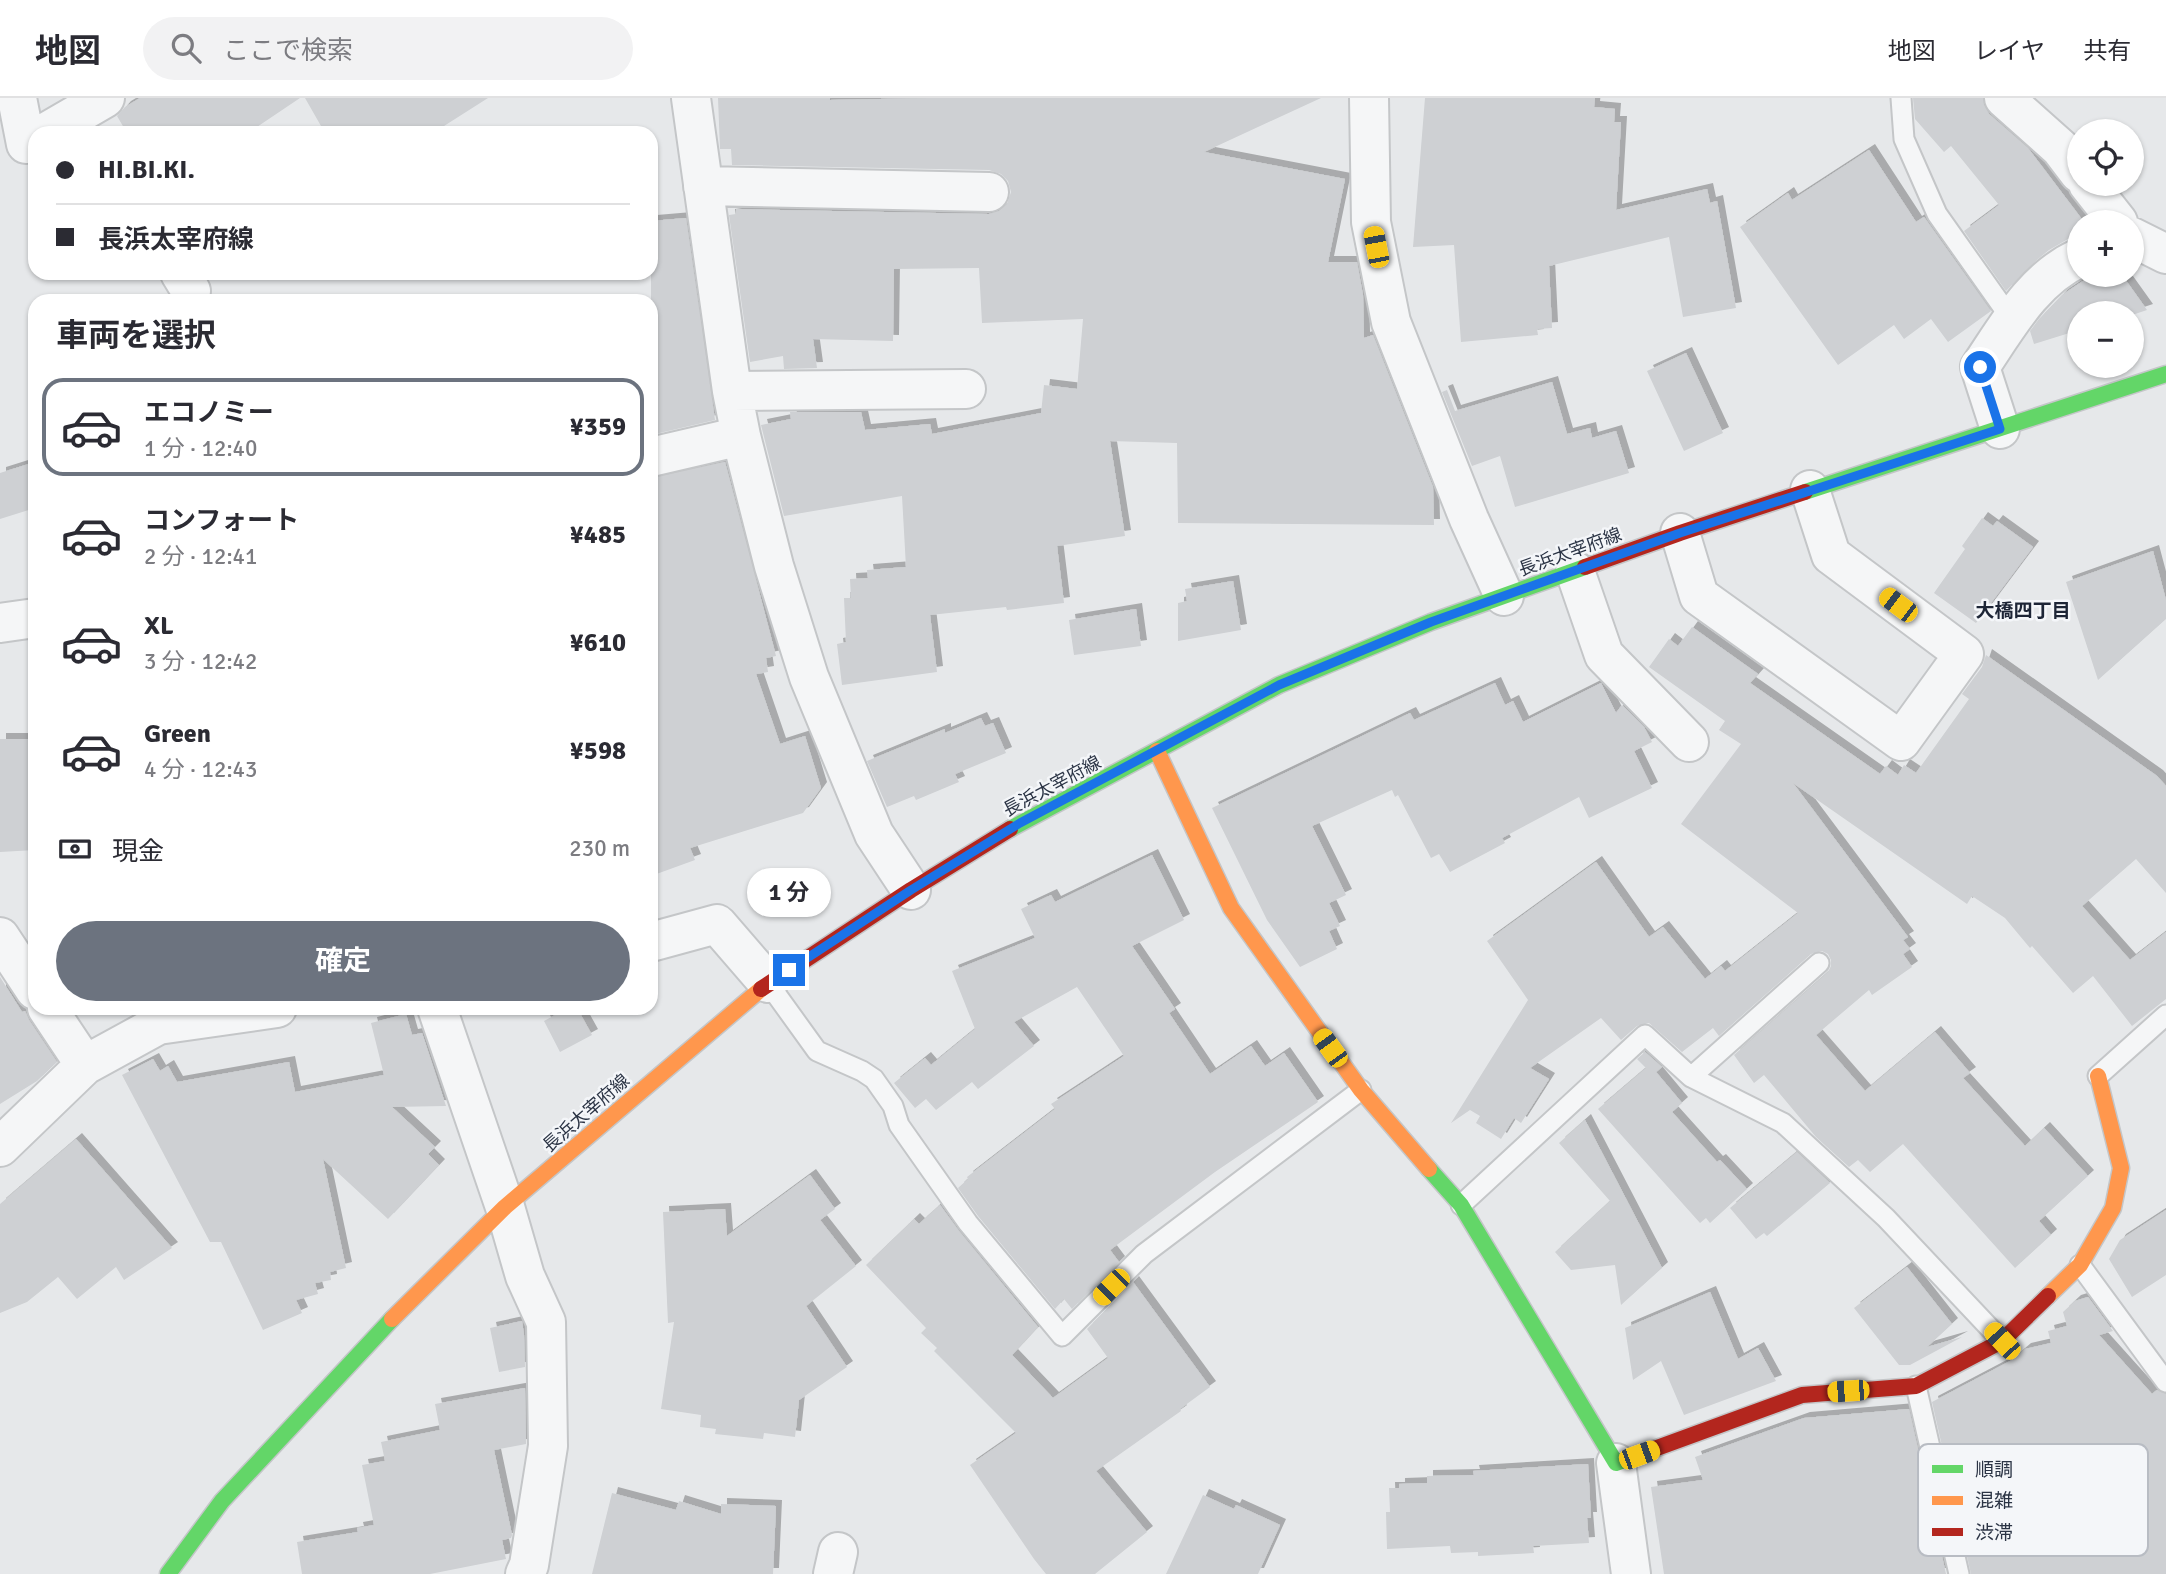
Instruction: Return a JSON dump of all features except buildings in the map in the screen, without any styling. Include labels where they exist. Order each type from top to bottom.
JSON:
[{"type":"street","points":[[17,98],[27,144]]},
{"type":"street","points":[[691,98],[732,391],[774,566],[809,677],[874,834],[911,890]]},
{"type":"street","points":[[1369,98],[1371,222],[1391,322],[1469,519],[1504,596]]},
{"type":"street","points":[[2004,98],[2067,157]]},
{"type":"street","points":[[67,126],[93,114]]},
{"type":"street","points":[[703,186],[989,192]]},
{"type":"street","points":[[2097,196],[2109,210]]},
{"type":"street","points":[[2000,429],[1980,367],[2034,291],[2067,265]]},
{"type":"street","name":"長浜太宰府線","points":[[168,1574],[222,1501],[407,1303],[505,1207],[768,984],[911,890],[1020,823],[1279,685],[1431,622],[1680,533],[2166,374]]},
{"type":"street","points":[[732,391],[966,389]]},
{"type":"street","points":[[658,455],[741,436]]},
{"type":"street","points":[[1680,533],[1699,596],[1901,741],[1964,654],[1831,555],[1810,490]]},
{"type":"street","points":[[1575,571],[1604,655],[1689,742]]},
{"type":"street","points":[[0,622],[28,619]]},
{"type":"street","points":[[1157,751],[1231,908],[1361,1090],[1461,1205],[1616,1463],[1631,1574]]},
{"type":"street","points":[[658,940],[717,924],[768,984]]},
{"type":"street","points":[[0,937],[28,979]]},
{"type":"street","points":[[52,1015],[85,1065]]},
{"type":"street","points":[[0,1147],[85,1065],[158,1025],[228,1015]]},
{"type":"street","points":[[439,1015],[505,1207],[525,1276],[546,1322],[548,1446],[529,1565],[525,1574]]},
{"type":"street","points":[[1616,1463],[1802,1395],[1916,1386],[2002,1341],[2080,1265],[2113,1208],[2121,1168],[2098,1076]]},
{"type":"lane","points":[[1901,98],[1904,139],[1937,214],[2012,320]]},
{"type":"lane","points":[[1691,1077],[1819,963]]},
{"type":"lane","points":[[768,984],[817,1051],[874,1079],[893,1106],[899,1125],[968,1223],[1062,1336],[1144,1254],[1361,1090]]},
{"type":"lane","points":[[2098,1076],[2166,1015]]},
{"type":"lane","points":[[1461,1205],[1645,1035],[1691,1077],[1783,1123],[1886,1218],[2002,1341]]},
{"type":"lane","points":[[2080,1265],[2166,1382]]},
{"type":"lane","points":[[1916,1386],[1929,1444]]},
{"type":"lane","points":[[1955,1556],[1959,1574]]},
{"type":"traffic: fast","points":[[1805,492],[2166,374]]},
{"type":"traffic: fast","points":[[1010,829],[1279,685],[1431,622],[1585,567]]},
{"type":"traffic: fast","points":[[1429,1169],[1461,1205],[1616,1463],[1635,1456]]},
{"type":"traffic: fast","points":[[168,1574],[222,1501],[392,1319]]},
{"type":"traffic: slow","points":[[1157,751],[1231,908],[1361,1090],[1429,1169]]},
{"type":"traffic: slow","points":[[392,1319],[505,1207],[761,989]]},
{"type":"traffic: slow","points":[[2048,1296],[2080,1265],[2113,1208],[2121,1168],[2098,1076]]},
{"type":"traffic: jam","points":[[1585,567],[1805,492]]},
{"type":"traffic: jam","points":[[761,989],[911,890],[1010,829]]},
{"type":"traffic: jam","points":[[1635,1456],[1802,1395],[1916,1386],[2002,1341],[2048,1296]]},
{"type":"district","name":"大橋四丁目","points":[[2023,611]]},
{"type":"route","points":[[789,970],[1020,823],[1279,685],[1431,622],[1680,533],[2000,429],[1980,367]]}]
